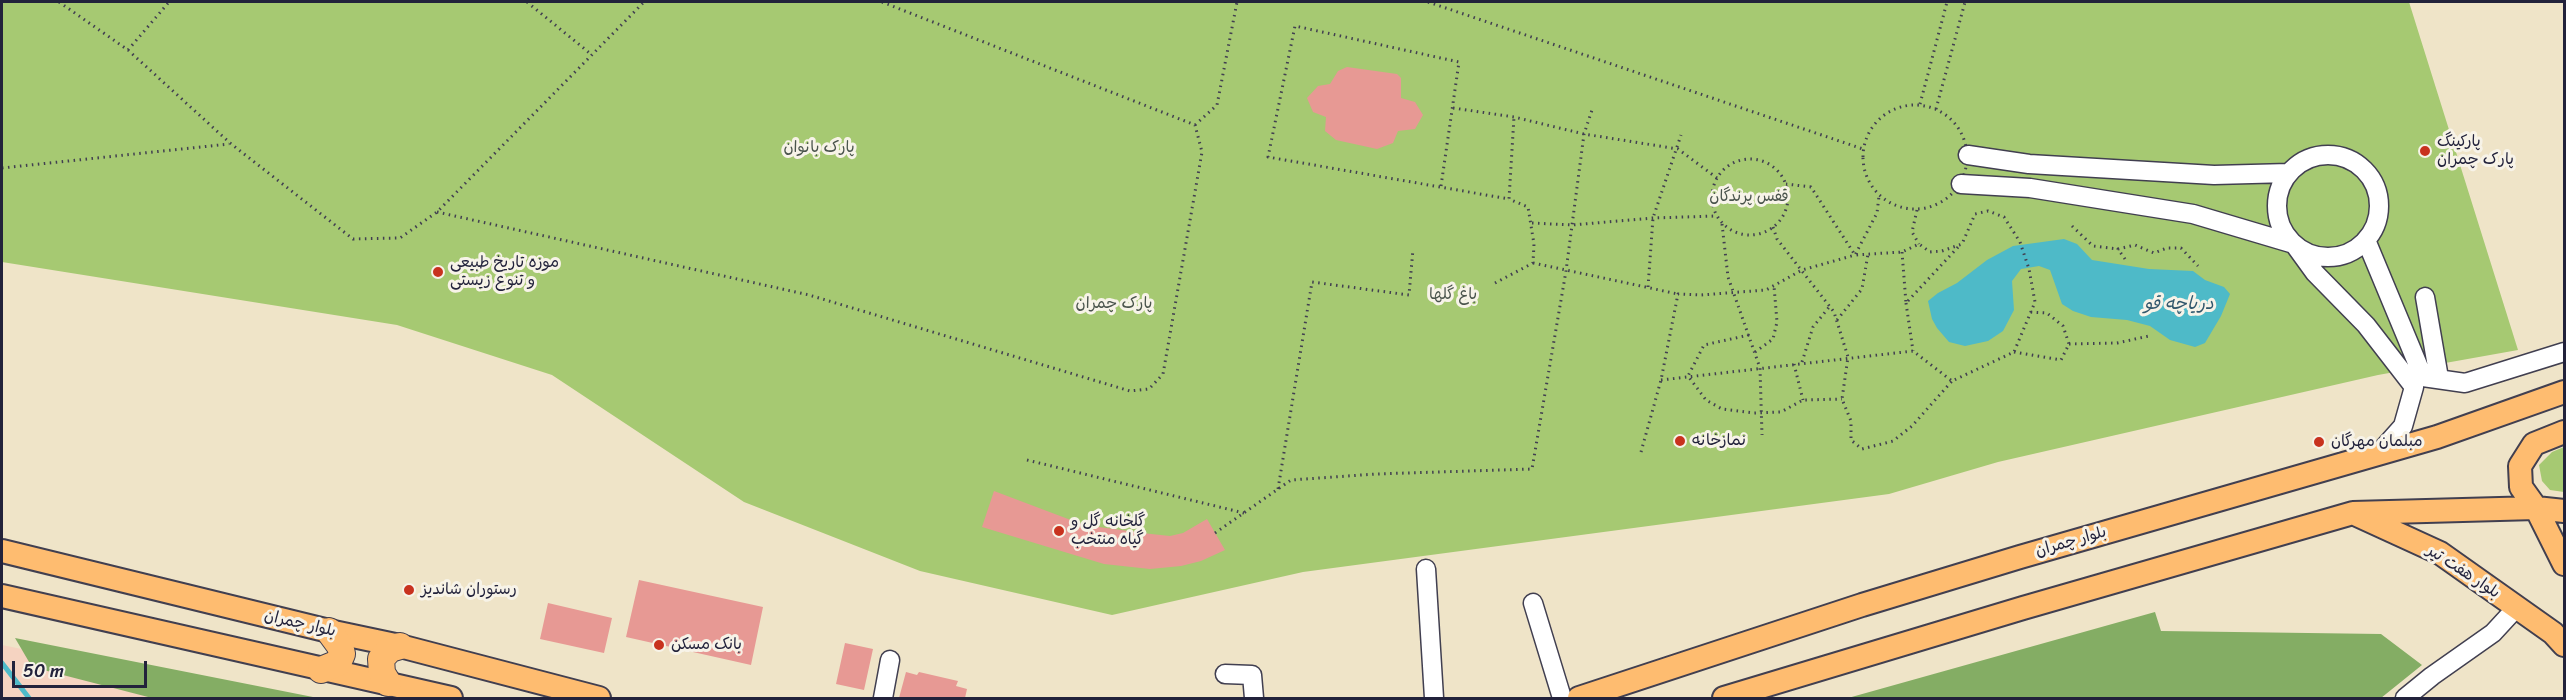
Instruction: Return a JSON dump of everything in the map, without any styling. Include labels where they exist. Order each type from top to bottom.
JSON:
[{"type":"highway","points":[[321,670],[333,667],[338,663],[342,654],[340,646],[329,631]]},
{"type":"highway","points":[[388,683],[382,673],[381,659],[390,649],[400,646]]},
{"type":"main road","name":"بلوار چمران","points":[[1580,699],[1851,609],[2020,556],[2437,436],[2565,392]]},
{"type":"main road","points":[[2565,432],[2534,444],[2520,466],[2521,488],[2536,508],[2565,564]]},
{"type":"main road","points":[[1724,699],[2023,608],[2353,513],[2536,508],[2565,511]]},
{"type":"main road","name":"بلوار هفت تیر","points":[[2353,513],[2440,553],[2553,633],[2565,645]]},
{"type":"main road","name":"بلوار چمران","points":[[2,551],[329,631],[400,646],[599,699]]},
{"type":"main road","points":[[2,596],[451,699]]},
{"type":"street","points":[[1968,155],[2029,164],[2214,176],[2289,173]]},
{"type":"street","points":[[1961,184],[2030,188],[2193,214],[2294,244],[2307,253],[2323,257],[2339,256],[2354,250],[2366,240],[2375,226],[2379,210],[2378,194],[2372,179],[2361,167],[2347,159],[2324,155],[2301,162],[2289,173],[2281,186],[2277,201],[2278,217],[2284,232],[2294,244],[2315,273],[2425,381],[2465,383],[2565,352]]},
{"type":"street","points":[[2366,240],[2425,381]]},
{"type":"street","points":[[2379,453],[2403,426],[2425,381],[2425,297]]},
{"type":"street","points":[[1426,569],[1434,699]]},
{"type":"street","points":[[1533,603],[1562,699]]},
{"type":"street","points":[[2405,699],[2432,676],[2493,633],[2517,607]]},
{"type":"street","points":[[883,699],[890,660]]},
{"type":"street","points":[[1225,674],[1252,675],[1254,699]]},
{"type":"path","points":[[60,2],[128,50],[231,143],[353,239],[400,238],[437,212],[644,2]]},
{"type":"path","points":[[128,50],[169,2]]},
{"type":"path","points":[[527,2],[592,54]]},
{"type":"path","points":[[882,2],[1195,125]]},
{"type":"path","points":[[1195,125],[1217,105],[1237,2]]},
{"type":"path","points":[[1428,2],[1863,149]]},
{"type":"path","points":[[1920,105],[1947,2]]},
{"type":"path","points":[[1936,109],[1965,2]]},
{"type":"path","points":[[1441,186],[1459,62],[1295,26],[1268,157],[1441,186],[1509,200],[1528,207],[1534,244],[1533,263]]},
{"type":"path","points":[[1920,105],[1936,109],[1959,127],[1968,155],[1967,170],[1961,184],[1950,198],[1934,207],[1917,210],[1903,209],[1879,196],[1869,182],[1864,166],[1863,149],[1868,134],[1877,121],[1897,108],[1920,105]]},
{"type":"path","points":[[1215,533],[1291,480],[1376,474],[1532,469],[1566,271],[1584,134],[1593,107]]},
{"type":"path","points":[[1453,108],[1514,117],[1584,134],[1678,149],[1717,178]]},
{"type":"path","points":[[1509,200],[1514,117]]},
{"type":"path","points":[[437,212],[809,295],[1130,391],[1149,389],[1163,374],[1190,222],[1202,152],[1195,125]]},
{"type":"path","points":[[1648,287],[1653,218],[1681,135]]},
{"type":"path","points":[[2,168],[231,143]]},
{"type":"path","points":[[1761,160],[1771,166],[1786,184],[1788,196],[1786,208],[1773,227],[1762,233],[1749,235],[1736,233],[1717,216],[1712,204],[1712,191],[1717,178],[1725,168],[1736,161],[1761,160]]},
{"type":"path","points":[[1786,184],[1811,188],[1855,255]]},
{"type":"path","points":[[1855,255],[1877,213],[1879,196]]},
{"type":"path","points":[[1917,210],[1912,232],[1919,244],[1930,252],[1942,251],[1962,244]]},
{"type":"path","points":[[1906,303],[1962,244],[1976,214],[1988,211],[2004,217],[2014,229],[2020,242],[2029,269],[2034,302],[2014,352]]},
{"type":"path","points":[[1532,223],[1572,225],[1653,218],[1717,216]]},
{"type":"path","points":[[1722,222],[1728,276],[1760,368],[1762,435]]},
{"type":"path","points":[[2073,226],[2093,246],[2118,249],[2135,245],[2154,253],[2167,248],[2181,248],[2198,267]]},
{"type":"path","points":[[1773,227],[1777,239],[1830,306],[1837,320],[1848,357],[1842,399],[1851,421],[1851,440],[1862,449],[1893,441],[1906,431],[1952,381],[2014,352],[2061,360],[2069,344],[2063,326],[2047,313],[2030,312]]},
{"type":"path","points":[[1495,283],[1533,263],[1678,294],[1701,296],[1734,293],[1766,290],[1802,270],[1855,255],[1902,252],[1919,244]]},
{"type":"path","points":[[1278,489],[1312,282],[1409,295],[1413,249]]},
{"type":"path","points":[[2118,249],[2125,259]]},
{"type":"path","points":[[1902,252],[1913,351]]},
{"type":"path","points":[[1837,320],[1862,289],[1869,254]]},
{"type":"path","points":[[1755,352],[1773,339],[1777,322],[1774,285]]},
{"type":"path","points":[[1641,452],[1661,380],[1678,294]]},
{"type":"path","points":[[1802,362],[1813,327],[1830,306]]},
{"type":"path","points":[[1688,376],[1704,345],[1749,335]]},
{"type":"path","points":[[2069,344],[2094,345],[2149,336]]},
{"type":"path","points":[[1661,380],[1913,351],[1952,381]]},
{"type":"path","points":[[1794,363],[1803,400]]},
{"type":"path","points":[[1688,376],[1706,400],[1722,409],[1760,413],[1781,412],[1803,400],[1842,399]]},
{"type":"path","points":[[1027,460],[1244,513]]},
{"type":"shaded area","points":[[2,645],[263,698],[2,698]]},
{"type":"green space","name":"پارک چمران","points":[[2,2],[2409,2],[2518,350],[2378,375],[1998,462],[1889,494],[1303,572],[1112,615],[920,571],[744,502],[552,375],[397,325],[2,262]]},
{"type":"green space","points":[[2564,447],[2564,492],[2550,490],[2542,481],[2539,465],[2552,452]]},
{"type":"green space","points":[[2155,612],[2161,631],[2381,634],[2422,665],[2381,698],[1848,698]]},
{"type":"green space","points":[[15,638],[318,698],[152,698],[32,667]]},
{"type":"water","name":"دریاچه قو","points":[[2064,239],[2077,244],[2092,260],[2149,269],[2193,271],[2205,280],[2224,287],[2230,294],[2221,316],[2205,343],[2195,347],[2170,340],[2150,326],[2127,320],[2091,317],[2073,311],[2062,304],[2050,270],[2039,266],[2021,269],[2012,281],[2014,310],[2003,331],[1988,341],[1965,346],[1949,342],[1937,328],[1932,319],[1928,301],[1938,293],[1957,283],[1987,260],[2013,246]]},
{"type":"building","points":[[1347,67],[1397,74],[1401,78],[1401,98],[1415,102],[1423,115],[1415,129],[1398,131],[1393,143],[1377,149],[1336,140],[1325,131],[1326,117],[1313,112],[1307,98],[1318,86],[1330,84],[1338,71]]},
{"type":"building","name":"گلخانه گل و گیاه منتخب","points":[[994,491],[1084,525],[1151,534],[1170,536],[1183,533],[1207,519],[1225,550],[1201,561],[1181,566],[1150,569],[1104,564],[982,527]]},
{"type":"building","points":[[639,580],[763,607],[751,665],[626,637]]},
{"type":"building","points":[[548,603],[612,618],[604,653],[540,639]]},
{"type":"building","points":[[845,643],[873,649],[864,690],[836,684]]},
{"type":"building","points":[[906,672],[917,675],[919,672],[958,681],[956,686],[967,689],[965,698],[899,698]]},
{"type":"waterway","points":[[2,663],[29,698]]},
{"type":"place","name":"پارکینگ پارک چمران","points":[[2425,151]]},
{"type":"place","name":"موزه تاریخ طبیعی و تنوع زیستی","points":[[438,272]]},
{"type":"place","name":"نمازخانه","points":[[1680,441]]},
{"type":"place","name":"مبلمان مهرگان","points":[[2319,442]]},
{"type":"place","name":"گلخانه گل و گیاه منتخب","points":[[1059,531]]},
{"type":"place","name":"رستوران شاندیز","points":[[409,590]]},
{"type":"place","name":"بانک مسکن","points":[[659,645]]},
{"type":"park label","name":"پارک بانوان","points":[[819,148]]},
{"type":"park label","name":"قفس پرندگان","points":[[1749,197]]},
{"type":"park label","name":"باغ گلها","points":[[1453,295]]}]
